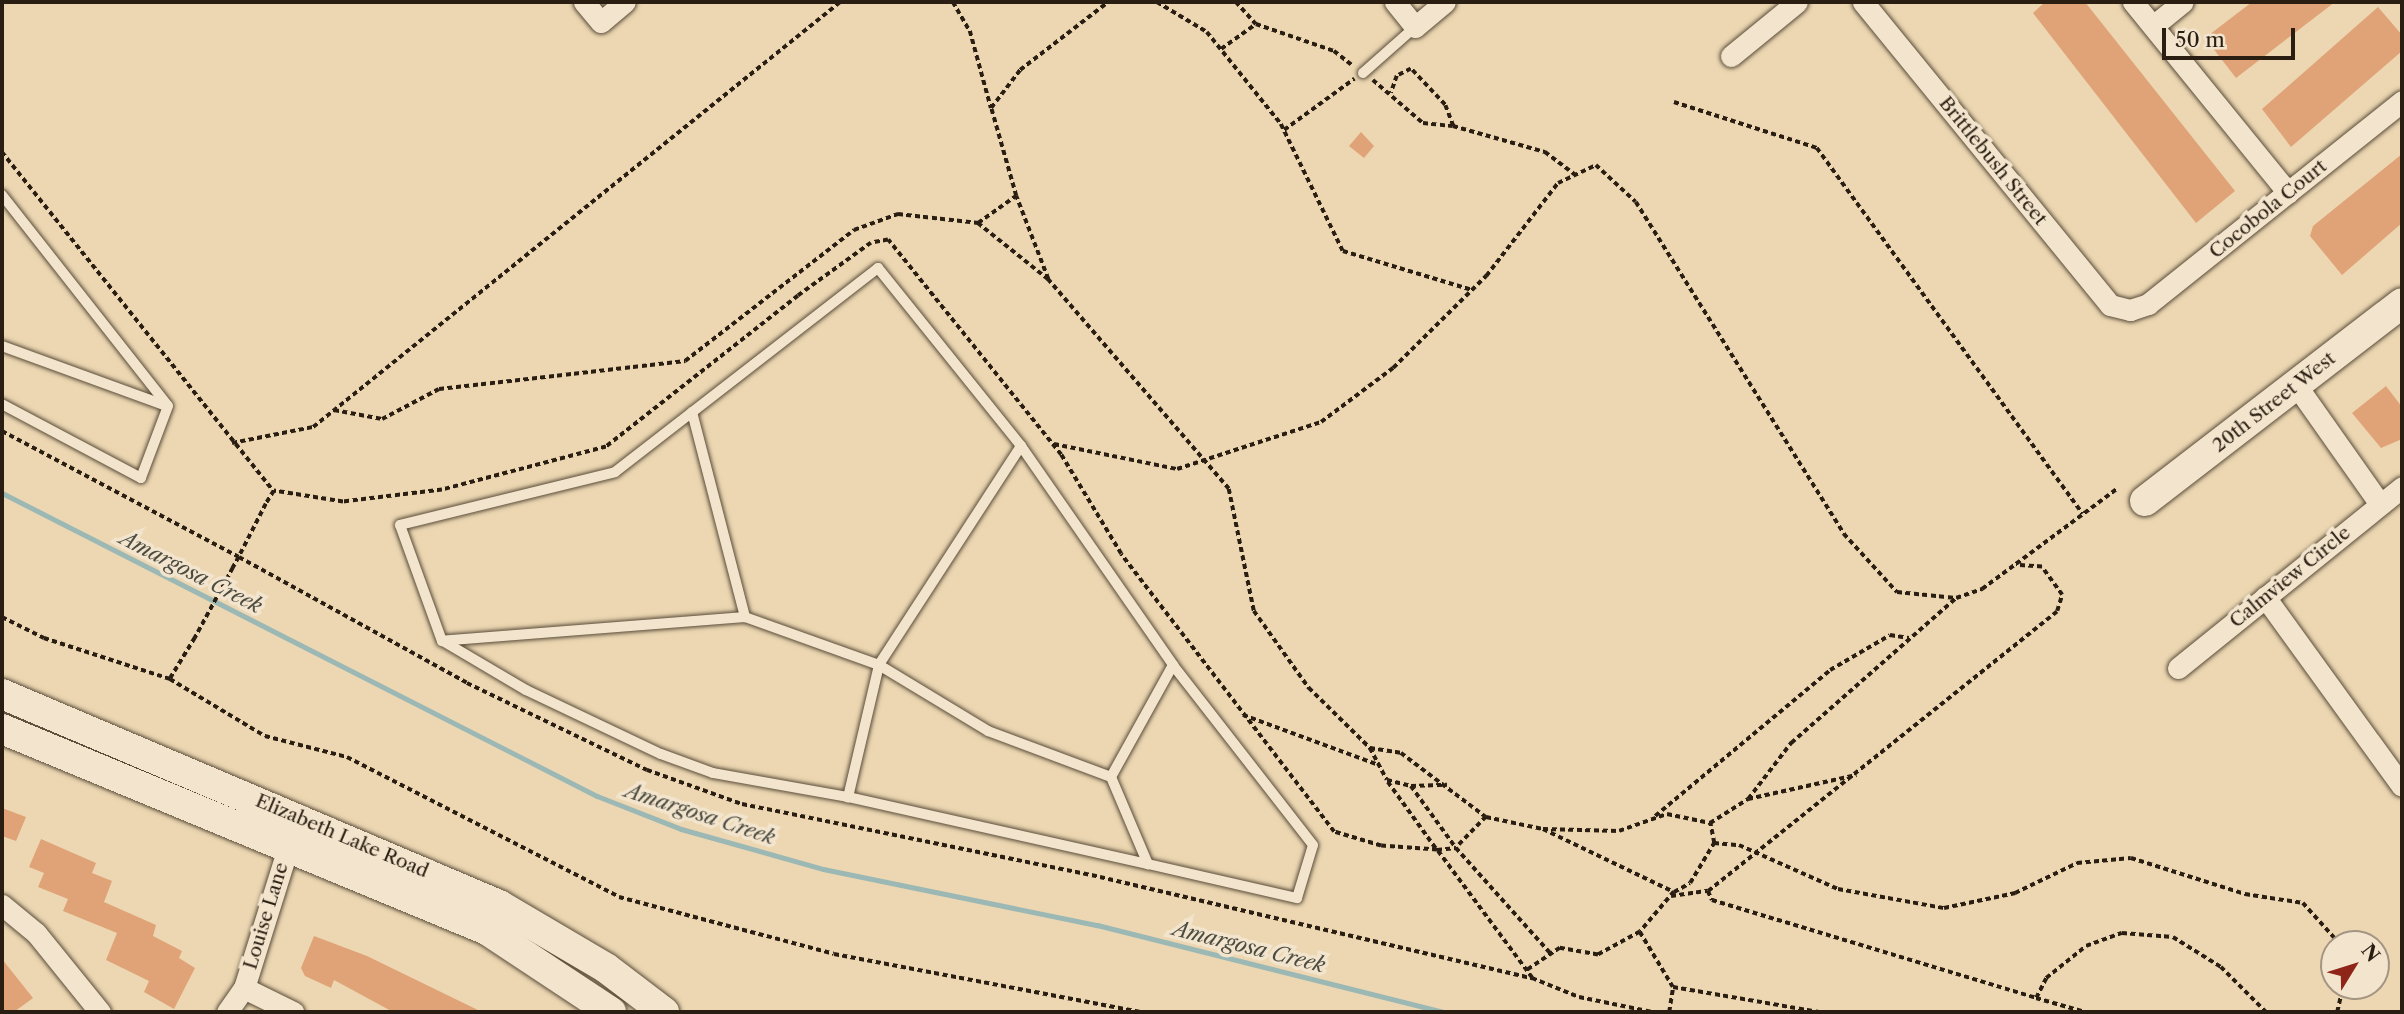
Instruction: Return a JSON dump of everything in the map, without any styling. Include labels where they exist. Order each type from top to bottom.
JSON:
[{"type":"main road","name":"20th Street West","points":[[2145,501],[2402,303]]},
{"type":"main road","name":"Elizabeth Lake Road","points":[[2,694],[301,816],[499,905],[664,1012]]},
{"type":"main road","name":"Elizabeth Lake Road","points":[[2,729],[289,844],[487,930],[611,1012]]},
{"type":"street","points":[[584,2],[601,22],[625,2]]},
{"type":"street","points":[[1395,2],[1415,27],[1445,2]]},
{"type":"street","points":[[1731,56],[1797,2]]},
{"type":"street","name":"Brittlebush Street","points":[[1863,2],[2110,305],[2130,310]]},
{"type":"street","points":[[2133,2],[2288,193]]},
{"type":"street","points":[[2153,26],[2183,2]]},
{"type":"street","name":"Cocobola Court","points":[[2130,310],[2148,304],[2402,101]]},
{"type":"street","points":[[2296,385],[2380,504]]},
{"type":"street","name":"Calmview Circle","points":[[2178,668],[2402,487]]},
{"type":"street","points":[[2265,597],[2402,786]]},
{"type":"street","name":"Louise Lane","points":[[226,1012],[244,989],[289,844],[301,816]]},
{"type":"street","points":[[2,905],[36,933],[100,1012]]},
{"type":"street","points":[[244,989],[293,1012]]},
{"type":"lane","points":[[1363,73],[1415,27]]},
{"type":"lane","points":[[2,195],[168,406]]},
{"type":"lane","points":[[878,268],[1021,446],[1172,665],[1313,845],[1297,898],[848,797],[713,773],[661,754],[526,690],[442,641],[400,525],[615,472],[878,268]]},
{"type":"lane","points":[[2,346],[168,406]]},
{"type":"lane","points":[[2,404],[141,478],[168,406]]},
{"type":"lane","points":[[692,412],[745,617]]},
{"type":"lane","points":[[848,797],[878,665],[1021,446]]},
{"type":"lane","points":[[442,641],[745,617],[878,665],[988,731],[1111,777],[1148,864]]},
{"type":"lane","points":[[1111,777],[1172,665]]},
{"type":"path","points":[[232,443],[313,427],[840,2]]},
{"type":"path","points":[[956,2],[991,108],[1016,196],[1048,279]]},
{"type":"path","points":[[991,108],[1020,69],[1108,2]]},
{"type":"path","points":[[1157,2],[1207,32],[1284,130],[1343,251],[1473,290]]},
{"type":"path","points":[[1236,2],[1256,24],[1334,51],[1391,93],[1423,123],[1453,126],[1545,152],[1576,175]]},
{"type":"path","points":[[1221,49],[1256,24]]},
{"type":"path","points":[[1391,93],[1397,76],[1411,69],[1444,105],[1453,126]]},
{"type":"path","points":[[1284,130],[1363,73]]},
{"type":"path","points":[[1674,102],[1817,148],[2083,514]]},
{"type":"path","points":[[2,152],[232,443],[274,491]]},
{"type":"path","points":[[1052,444],[1177,469],[1321,422],[1394,368],[1473,290],[1558,184],[1596,165],[1636,202],[1844,534],[1897,592],[1956,598]]},
{"type":"path","points":[[978,223],[1016,196]]},
{"type":"path","points":[[334,410],[382,419],[439,389],[684,361],[853,230],[898,214],[978,223],[1048,279],[1229,489],[1254,611],[1310,688],[1370,748],[1387,780],[1437,850],[1456,848],[1486,817]]},
{"type":"path","points":[[2,431],[480,689],[647,770],[742,804],[1100,877],[1465,965]]},
{"type":"path","points":[[1748,799],[1791,743],[1956,598],[1982,589],[2118,488]]},
{"type":"path","points":[[170,679],[195,638],[266,504]]},
{"type":"path","points":[[1543,830],[1673,894],[1708,891],[1858,774],[2057,611],[2062,595],[2042,567],[2014,565]]},
{"type":"path","points":[[2,617],[44,638],[170,679],[242,725],[347,757],[619,897],[834,954],[1141,1012]]},
{"type":"path","points":[[1654,818],[1830,670],[1890,635],[1909,638]]},
{"type":"path","points":[[1243,715],[1379,765]]},
{"type":"path","points":[[1370,748],[1401,753],[1447,785],[1486,817],[1543,830],[1619,831],[1667,814],[1710,823],[1748,799],[1858,774]]},
{"type":"path","points":[[1387,780],[1411,786],[1447,785]]},
{"type":"path","points":[[1411,786],[1456,848],[1551,954]]},
{"type":"path","points":[[1526,971],[1560,948],[1598,955],[1640,932],[1673,894],[1690,883],[1714,843],[1710,823]]},
{"type":"path","points":[[1714,843],[1739,845],[1753,855],[1838,889],[1944,908],[2015,892],[2077,863],[2131,858],[2245,894],[2304,903],[2328,930]]},
{"type":"path","points":[[1708,891],[1712,900],[2085,1012]]},
{"type":"path","points":[[1640,932],[1673,987],[1669,1012]]},
{"type":"path","points":[[2036,998],[2046,978],[2086,946],[2122,933],[2173,937],[2221,967],[2266,1012]]},
{"type":"path","points":[[1532,978],[1579,997],[1653,1012]]},
{"type":"path","points":[[1673,987],[1819,1012]]},
{"type":"building","points":[[2045,2],[2085,2],[2235,191],[2196,223],[2033,13]]},
{"type":"building","points":[[2252,2],[2335,2],[2236,78],[2205,38]]},
{"type":"building","points":[[2378,7],[2402,35],[2402,51],[2291,147],[2262,109]]},
{"type":"building","points":[[1361,132],[1374,146],[1364,158],[1349,146]]},
{"type":"building","points":[[2402,154],[2402,223],[2342,275],[2310,236],[2313,226]]},
{"type":"building","points":[[2386,386],[2402,407],[2402,439],[2381,448],[2352,413]]},
{"type":"building","points":[[2,808],[26,817],[16,841],[2,836]]},
{"type":"building","points":[[41,839],[96,863],[92,873],[112,881],[104,902],[156,925],[153,936],[182,951],[179,958],[195,968],[174,1009],[144,992],[149,981],[106,960],[117,933],[63,911],[68,899],[38,887],[44,873],[29,867]]},
{"type":"building","points":[[314,936],[367,956],[482,1012],[393,1012],[334,980],[331,988],[305,976],[301,968]]},
{"type":"building","points":[[2,959],[33,998],[14,1012],[2,1012]]},
{"type":"waterway","name":"Amargosa Creek","points":[[2,493],[597,796],[681,829],[823,869],[1097,925],[1444,1012]]}]
